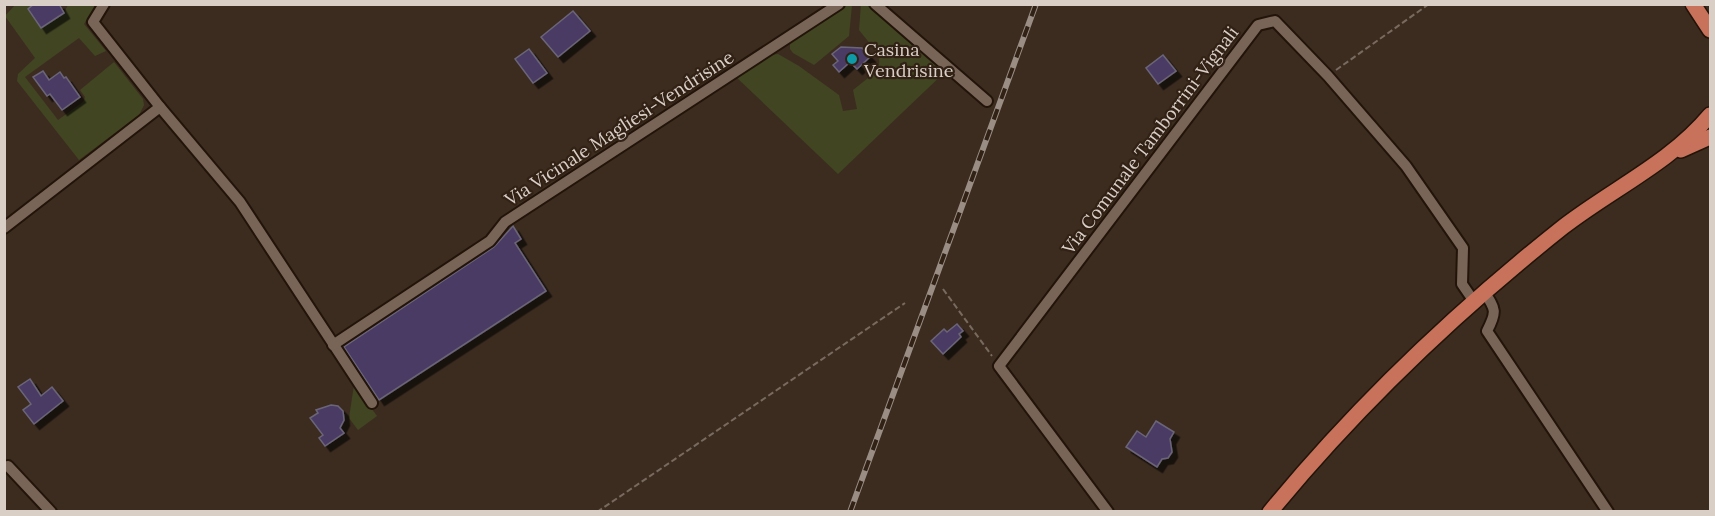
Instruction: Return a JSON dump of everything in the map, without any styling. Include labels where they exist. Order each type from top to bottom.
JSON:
[{"type":"main road","points":[[1693,4],[1710,30]]},
{"type":"main road","points":[[1701,4],[1710,13]]},
{"type":"main road","points":[[1270,512],[1300,476],[1388,381],[1478,296],[1566,225],[1670,154],[1710,114]]},
{"type":"main road","points":[[1670,154],[1710,137]]},
{"type":"street","points":[[104,4],[93,22],[160,107],[240,202],[372,403]]},
{"type":"street","name":"Via Vicinale Magliesi-Vendrisine","points":[[333,345],[490,241],[505,222],[839,4]]},
{"type":"street","points":[[875,4],[987,101]]},
{"type":"street","name":"Via Comunale Tamborrini-Vignali","points":[[999,366],[1257,25],[1275,21],[1328,76],[1406,166],[1463,248],[1462,284],[1493,305],[1495,316],[1487,331],[1608,512]]},
{"type":"street","points":[[4,228],[160,107]]},
{"type":"street","points":[[999,366],[1108,512]]},
{"type":"street","points":[[6,466],[51,512]]},
{"type":"path","points":[[1328,76],[1429,4]]},
{"type":"path","points":[[943,289],[999,366]]},
{"type":"path","points":[[597,512],[906,303]]},
{"type":"green space","points":[[861,4],[871,5],[947,70],[838,174],[735,76],[770,55],[778,54],[839,95],[843,111],[857,109],[853,90],[872,74],[879,62],[878,56],[859,30]]},
{"type":"green space","points":[[15,5],[34,5],[28,9],[41,28],[64,13],[68,5],[96,5],[84,24],[106,51],[95,56],[79,38],[25,77],[58,120],[83,102],[85,97],[80,90],[114,62],[143,99],[144,105],[139,115],[79,160],[17,81],[18,74],[35,58],[5,16]]},
{"type":"green space","points":[[846,5],[852,5],[849,36],[814,65],[793,53],[790,49],[790,42]]},
{"type":"green space","points":[[354,385],[377,416],[358,430],[349,418]]},
{"type":"building","points":[[34,4],[59,4],[64,13],[41,28],[28,9]]},
{"type":"building","points":[[573,11],[590,31],[558,57],[541,37]]},
{"type":"building","name":"Casina Vendrisine","points":[[841,47],[862,48],[870,57],[857,69],[850,62],[839,72],[833,65],[838,61],[832,54]]},
{"type":"building","points":[[529,49],[547,73],[533,83],[515,59]]},
{"type":"building","points":[[1163,55],[1176,71],[1158,84],[1146,68]]},
{"type":"building","points":[[43,71],[49,80],[60,72],[80,97],[62,110],[50,94],[47,96],[33,77]]},
{"type":"building","points":[[513,226],[521,239],[515,243],[546,291],[379,400],[344,347],[494,247]]},
{"type":"building","points":[[957,324],[963,331],[959,334],[961,337],[943,354],[931,341],[944,329],[947,332]]},
{"type":"building","points":[[30,379],[41,396],[52,387],[63,401],[34,424],[23,410],[31,404],[18,387]]},
{"type":"building","points":[[331,405],[338,406],[343,411],[344,420],[340,428],[344,433],[325,446],[319,438],[323,435],[310,418],[318,413],[316,410]]},
{"type":"building","points":[[1156,421],[1174,432],[1170,439],[1172,452],[1168,458],[1162,459],[1157,467],[1126,447],[1137,431],[1146,437]]},
{"type":"railway","points":[[850,512],[1036,4]]},
{"type":"place","name":"Casina Vendrisine","points":[[852,59]]}]
